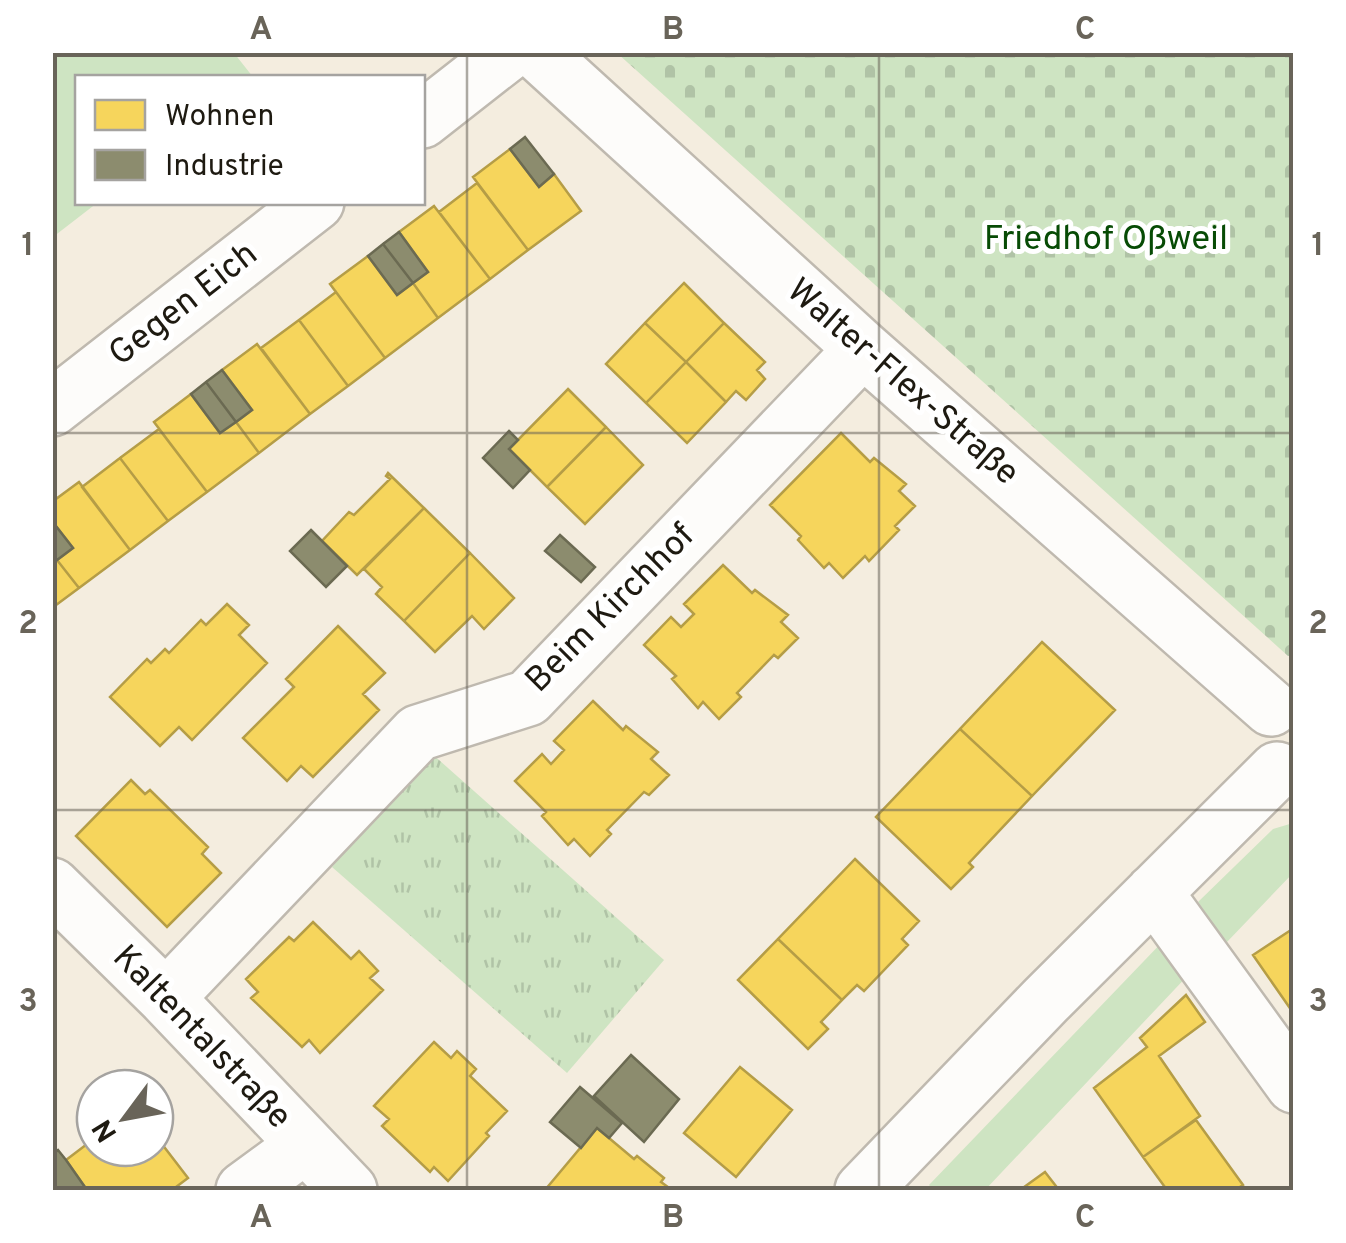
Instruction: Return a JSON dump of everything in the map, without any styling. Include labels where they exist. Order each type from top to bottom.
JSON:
[{"type":"street","points":[[425,118],[509,52]]},
{"type":"street","name":"Walter-Flex-Straße","points":[[537,52],[863,349],[1282,701]]},
{"type":"street","name":"Gegen Eich","points":[[52,408],[312,205]]},
{"type":"street","name":"Beim Kirchhof","points":[[166,998],[418,732],[528,698],[863,349]]},
{"type":"street","points":[[884,1182],[1154,892],[1285,775],[1263,749],[1260,734],[1282,701]]},
{"type":"street","name":"Kaltentalstraße","points":[[52,886],[166,998],[349,1190]]},
{"type":"street","points":[[1154,892],[1294,1085]]},
{"type":"street","points":[[244,1190],[304,1146]]},
{"type":"green space","points":[[53,52],[234,53],[251,75],[75,75],[75,205],[94,205],[53,237]]},
{"type":"green space","name":"Friedhof Oßweil","points":[[617,53],[1293,53],[1293,655],[1288,656]]},
{"type":"green space","points":[[430,752],[664,960],[567,1073],[332,867]]},
{"type":"green space","points":[[1293,823],[1293,873],[1226,943],[1198,902],[1273,829]]},
{"type":"green space","points":[[1167,937],[1192,971],[985,1190],[934,1190],[929,1185]]},
{"type":"building: Wohnen","points":[[510,149],[539,187],[554,174],[581,211],[528,250],[473,177]]},
{"type":"building: Wohnen","points":[[477,183],[528,250],[490,279],[439,212]]},
{"type":"building: Wohnen","points":[[434,206],[490,279],[438,318],[413,283],[428,272],[399,232]]},
{"type":"building: Wohnen","points":[[368,256],[397,295],[413,283],[438,318],[385,358],[330,284]]},
{"type":"building: Wohnen","points":[[684,283],[724,323],[686,362],[645,323]]},
{"type":"building: Wohnen","points":[[336,292],[385,358],[348,386],[299,320]]},
{"type":"building: Wohnen","points":[[299,320],[348,386],[310,414],[261,348]]},
{"type":"building: Wohnen","points":[[645,323],[686,362],[646,403],[606,364]]},
{"type":"building: Wohnen","points":[[724,323],[765,362],[757,370],[765,379],[746,400],[736,391],[726,402],[686,362]]},
{"type":"building: Wohnen","points":[[257,344],[310,414],[259,453],[236,422],[252,410],[222,370]]},
{"type":"building: Wohnen","points":[[686,362],[726,402],[687,443],[646,403]]},
{"type":"building: Wohnen","points":[[568,389],[606,427],[547,487],[509,449]]},
{"type":"building: Wohnen","points":[[191,394],[220,433],[236,422],[259,453],[207,492],[154,422]]},
{"type":"building: Wohnen","points":[[606,427],[643,465],[585,524],[547,487]]},
{"type":"building: Wohnen","points":[[159,429],[207,492],[168,521],[120,458]]},
{"type":"building: Wohnen","points":[[841,433],[870,462],[874,458],[906,484],[899,491],[915,506],[895,526],[899,530],[869,561],[865,556],[843,578],[829,563],[824,568],[798,540],[801,536],[770,505]]},
{"type":"building: Wohnen","points":[[120,458],[168,521],[130,550],[82,487]]},
{"type":"building: Wohnen","points":[[388,473],[424,508],[357,575],[322,541],[349,512],[354,515],[390,479]]},
{"type":"building: Wohnen","points":[[79,482],[130,550],[79,588],[57,560],[73,548],[52,521],[52,502]]},
{"type":"building: Wohnen","points":[[424,508],[470,553],[404,621],[376,594],[382,587],[364,569]]},
{"type":"building: Wohnen","points":[[470,553],[514,598],[484,629],[472,616],[435,652],[404,621]]},
{"type":"building: Wohnen","points":[[57,560],[79,588],[52,608],[52,563]]},
{"type":"building: Wohnen","points":[[723,565],[752,593],[755,590],[788,615],[781,622],[798,638],[778,658],[774,655],[737,693],[741,697],[719,719],[703,702],[698,708],[672,679],[676,676],[644,645],[671,617],[681,627],[694,614],[684,604]]},
{"type":"building: Wohnen","points":[[227,604],[249,625],[239,635],[267,663],[192,740],[179,727],[160,746],[110,697],[147,659],[151,663],[165,649],[169,653],[201,620],[206,625]]},
{"type":"building: Wohnen","points":[[338,626],[385,673],[363,694],[379,710],[313,777],[301,766],[287,781],[243,738],[294,687],[286,679]]},
{"type":"building: Wohnen","points":[[1042,642],[1115,710],[1032,796],[960,729]]},
{"type":"building: Wohnen","points":[[593,701],[623,730],[626,726],[658,752],[651,759],[669,775],[649,795],[644,792],[607,830],[611,834],[590,856],[574,839],[568,845],[542,816],[546,812],[515,781],[542,754],[551,764],[564,750],[554,741]]},
{"type":"building: Wohnen","points":[[960,729],[1032,796],[969,863],[973,867],[951,889],[876,817]]},
{"type":"building: Wohnen","points":[[131,780],[145,794],[150,790],[208,847],[202,854],[221,873],[167,927],[76,836]]},
{"type":"building: Wohnen","points":[[855,859],[919,921],[902,939],[908,945],[864,991],[857,985],[842,1000],[778,939]]},
{"type":"building: Wohnen","points":[[313,922],[351,959],[359,951],[378,971],[370,978],[383,990],[320,1053],[309,1040],[302,1047],[251,998],[258,992],[246,979],[289,937],[294,941]]},
{"type":"building: Wohnen","points":[[1294,928],[1294,1014],[1253,955]]},
{"type":"building: Wohnen","points":[[778,939],[842,1000],[821,1022],[828,1029],[808,1049],[738,980]]},
{"type":"building: Wohnen","points":[[1186,995],[1205,1022],[1159,1056],[1200,1116],[1143,1157],[1094,1088],[1147,1047],[1140,1038]]},
{"type":"building: Wohnen","points":[[434,1042],[451,1058],[457,1051],[476,1069],[470,1076],[507,1111],[448,1181],[434,1167],[430,1172],[382,1126],[389,1119],[374,1106]]},
{"type":"building: Wohnen","points":[[740,1067],[792,1110],[736,1177],[684,1133]]},
{"type":"building: Wohnen","points":[[1196,1120],[1243,1185],[1235,1190],[1167,1190],[1143,1157]]},
{"type":"building: Wohnen","points":[[597,1128],[664,1178],[661,1182],[672,1190],[545,1190]]},
{"type":"building: Wohnen","points":[[75,1153],[75,1168],[175,1168],[175,1161],[188,1178],[172,1190],[87,1190],[66,1160]]},
{"type":"building: Wohnen","points":[[1045,1172],[1059,1190],[1020,1190]]},
{"type":"building: Industrie","points":[[525,137],[554,174],[539,187],[510,149]]},
{"type":"building: Industrie","points":[[399,232],[428,272],[413,283],[383,244]]},
{"type":"building: Industrie","points":[[383,244],[413,283],[397,295],[368,256]]},
{"type":"building: Industrie","points":[[222,370],[252,410],[236,422],[206,382]]},
{"type":"building: Industrie","points":[[206,382],[236,422],[220,433],[191,394]]},
{"type":"building: Industrie","points":[[509,431],[518,440],[509,449],[530,470],[513,488],[483,458]]},
{"type":"building: Industrie","points":[[52,521],[73,548],[57,560],[52,554]]},
{"type":"building: Industrie","points":[[311,530],[347,566],[326,587],[290,551]]},
{"type":"building: Industrie","points":[[560,535],[595,567],[581,582],[545,551]]},
{"type":"building: Industrie","points":[[631,1055],[679,1099],[644,1142],[594,1096]]},
{"type":"building: Industrie","points":[[580,1087],[622,1123],[609,1138],[597,1128],[581,1148],[550,1122]]},
{"type":"building: Industrie","points":[[58,1150],[87,1190],[52,1188],[52,1155]]}]
